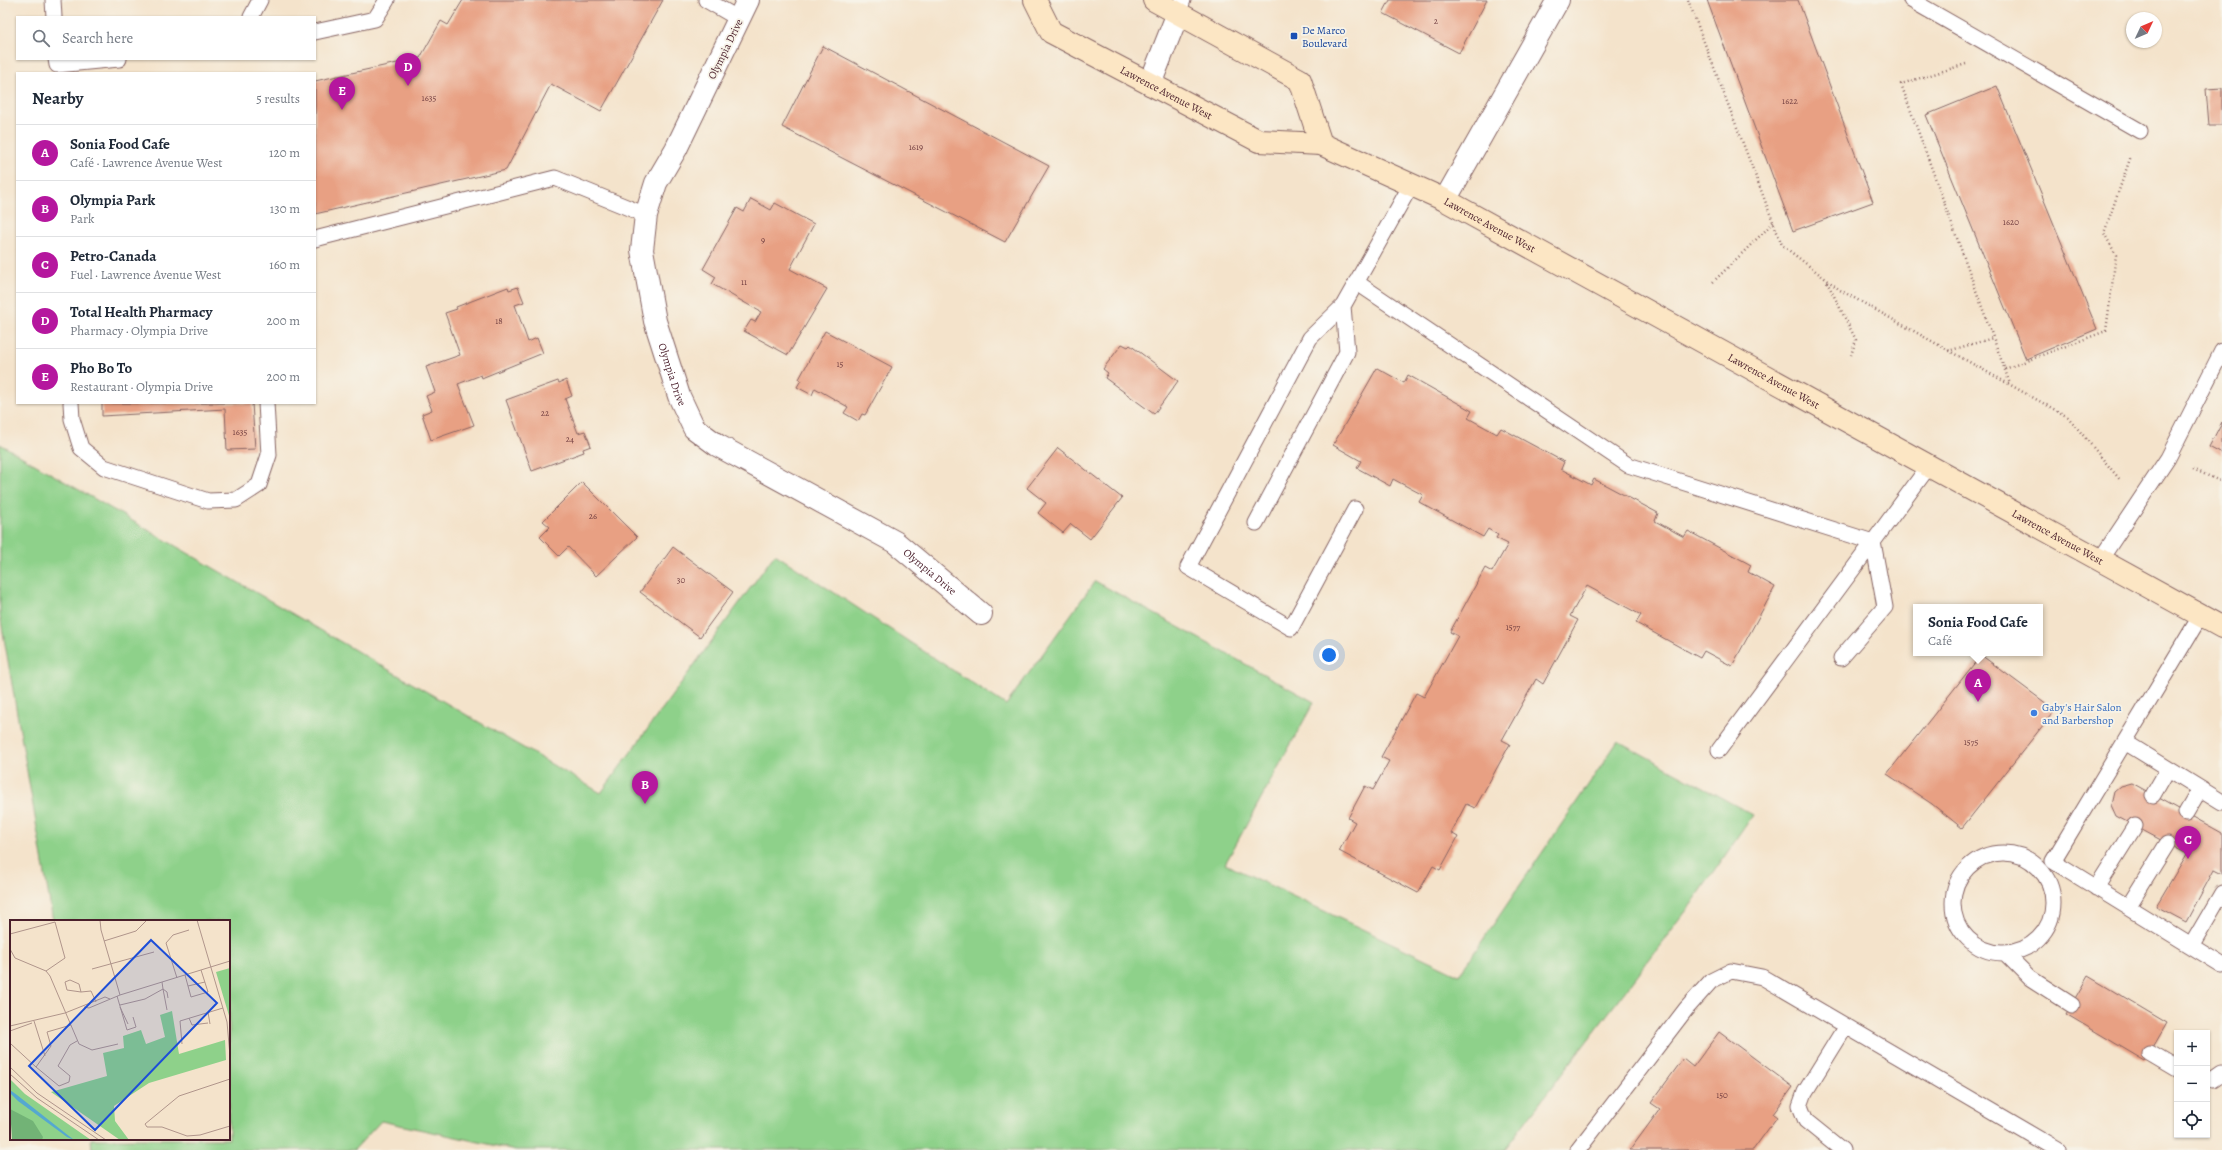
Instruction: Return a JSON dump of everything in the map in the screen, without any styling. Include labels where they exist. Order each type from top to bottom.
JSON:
[{"type":"main road","name":"Lawrence Avenue West","points":[[1035,0],[1051,32],[1259,141],[1321,144],[1445,200],[2222,627]]},
{"type":"main road","points":[[1154,0],[1180,7],[1300,80],[1321,144]]},
{"type":"street","name":"Olympia Drive","points":[[748,0],[676,149],[656,184],[646,215],[642,250],[654,321],[679,396],[694,428],[717,445],[895,542],[981,614]]},
{"type":"street","points":[[1445,200],[1558,0]]},
{"type":"street","points":[[1150,84],[1180,7]]},
{"type":"lane","points":[[53,0],[54,16]]},
{"type":"lane","points":[[252,16],[260,0]]},
{"type":"lane","points":[[316,32],[375,19],[387,0]]},
{"type":"lane","points":[[706,0],[739,19]]},
{"type":"lane","points":[[1911,0],[2140,131]]},
{"type":"lane","points":[[57,66],[110,60]]},
{"type":"lane","points":[[316,240],[555,178],[646,215]]},
{"type":"lane","points":[[1355,509],[1291,628],[1188,567],[1310,338],[1343,306],[1411,185]]},
{"type":"lane","points":[[1356,282],[1628,465],[1873,542]]},
{"type":"lane","points":[[1256,523],[1347,352],[1343,306]]},
{"type":"lane","points":[[2100,560],[2168,458],[2222,351]]},
{"type":"lane","points":[[71,404],[72,419],[81,448],[104,467],[208,501],[236,500],[259,485],[269,455],[266,404]]},
{"type":"lane","points":[[1719,750],[1929,466]]},
{"type":"lane","points":[[1841,658],[1885,607],[1873,542]]},
{"type":"lane","points":[[2201,615],[2125,742],[2047,866],[2047,876],[2054,893],[2053,911],[2048,927],[2037,941],[2022,950],[2005,954],[1987,951],[1972,942],[1960,929],[1954,913],[1953,897],[1957,882],[1966,869],[1977,859],[1992,853],[2008,852],[2023,856],[2037,864],[2047,866],[2096,888],[2222,965]]},
{"type":"lane","points":[[2125,742],[2222,802]]},
{"type":"lane","points":[[2153,795],[2168,769]]},
{"type":"lane","points":[[2186,813],[2200,789]]},
{"type":"lane","points":[[2096,888],[2135,826]]},
{"type":"lane","points":[[2128,907],[2167,844]]},
{"type":"lane","points":[[2191,946],[2222,893]]},
{"type":"lane","points":[[2005,954],[2030,978],[2072,1005]]},
{"type":"lane","points":[[1578,1150],[1686,1009],[1711,981],[1731,971],[1762,977],[2057,1150]]},
{"type":"lane","points":[[1842,1150],[1806,1121],[1800,1106],[1805,1092],[1846,1026]]},
{"type":"lane","points":[[2150,1052],[2174,1067]]},
{"type":"lane","points":[[2210,1080],[2212,1080],[2222,1073]]},
{"type":"path","points":[[1688,0],[1782,245],[1840,290],[2068,417],[2138,502]]},
{"type":"path","points":[[2003,52],[1901,84],[2010,385]]},
{"type":"path","points":[[2005,369],[2106,331],[2116,255],[2104,233],[2140,131]]},
{"type":"path","points":[[1713,282],[1774,222]]},
{"type":"path","points":[[1826,279],[1856,340],[1851,355]]},
{"type":"path","points":[[1948,351],[1993,338]]},
{"type":"green space","points":[[0,444],[601,793],[775,554],[1006,705],[1095,581],[1314,702],[1225,864],[1459,975],[1618,741],[1753,815],[1693,902],[1504,1150],[516,1150],[381,1121],[354,1150],[92,1150],[91,1140],[230,1140],[230,920],[53,920],[0,615]]},
{"type":"building","points":[[463,0],[663,0],[601,111],[551,84],[506,170],[316,214],[316,81],[420,58],[441,21],[448,25]]},
{"type":"building","points":[[1390,0],[1487,0],[1459,53],[1383,13]]},
{"type":"building","points":[[1707,0],[1798,0],[1873,202],[1793,231]]},
{"type":"building","points":[[823,46],[1049,166],[1005,242],[782,127]]},
{"type":"building","points":[[1997,86],[2097,329],[2026,359],[1926,115]]},
{"type":"building","points":[[2222,88],[2222,125],[2209,125],[2206,89]]},
{"type":"building","points":[[751,199],[771,210],[775,203],[814,224],[790,269],[827,289],[788,355],[744,331],[751,320],[755,322],[761,312],[712,284],[716,277],[703,269],[737,208],[744,212]]},
{"type":"building","points":[[508,287],[509,290],[518,287],[524,302],[515,305],[528,342],[537,338],[543,353],[482,378],[481,375],[458,384],[474,425],[431,440],[422,414],[432,410],[426,396],[435,392],[426,367],[460,355],[445,313],[457,309],[456,307]]},
{"type":"building","points":[[825,331],[892,367],[865,415],[862,414],[858,421],[844,413],[848,407],[815,388],[812,395],[797,387],[801,380],[799,379]]},
{"type":"building","points":[[1122,344],[1128,347],[1130,345],[1178,381],[1154,414],[1105,378],[1108,373],[1103,369]]},
{"type":"building","points":[[1377,368],[1404,383],[1408,375],[1472,411],[1468,418],[1497,434],[1501,428],[1564,462],[1561,469],[1591,485],[1594,479],[1658,513],[1655,521],[1684,537],[1688,531],[1751,565],[1748,572],[1775,587],[1732,666],[1704,651],[1700,658],[1636,623],[1641,615],[1587,586],[1570,616],[1578,620],[1543,684],[1536,679],[1502,740],[1510,744],[1475,808],[1466,804],[1451,833],[1458,837],[1440,870],[1433,866],[1418,893],[1339,851],[1355,822],[1348,818],[1365,786],[1373,790],[1389,761],[1381,757],[1416,693],[1424,697],[1458,636],[1450,632],[1485,568],[1492,572],[1508,544],[1496,538],[1498,535],[1488,529],[1483,537],[1419,502],[1423,495],[1393,479],[1390,486],[1357,468],[1361,461],[1333,445]]},
{"type":"building","points":[[566,380],[572,396],[565,399],[578,433],[585,431],[591,446],[583,449],[584,452],[532,471],[506,400],[558,381],[559,383]]},
{"type":"building","points":[[102,404],[252,404],[255,449],[227,450],[225,409],[102,416]]},
{"type":"building","points":[[2222,422],[2222,454],[2209,447]]},
{"type":"building","points":[[1058,448],[1122,498],[1090,539],[1071,524],[1063,533],[1038,513],[1046,503],[1027,488]]},
{"type":"building","points":[[582,482],[637,537],[596,576],[568,547],[559,556],[540,537],[550,527],[543,521]]},
{"type":"building","points":[[673,547],[733,592],[700,637],[640,592]]},
{"type":"building","points":[[1980,656],[1982,656],[2055,710],[1962,828],[1932,804],[1887,774]]},
{"type":"building","points":[[2132,783],[2222,833],[2222,874],[2214,870],[2186,922],[2156,906],[2187,854],[2116,816],[2111,805],[2114,792],[2121,786]]},
{"type":"building","points":[[2088,976],[2167,1023],[2145,1061],[2066,1014]]},
{"type":"building","points":[[1719,1032],[1793,1087],[1773,1114],[1777,1117],[1753,1150],[1630,1150],[1660,1109],[1651,1103],[1683,1059],[1693,1067]]},
{"type":"place","name":"De Marco Boulevard","points":[[1294,36]]},
{"type":"place","name":"Total Health Pharmacy","points":[[408,86]]},
{"type":"place","name":"Pho Bo To","points":[[342,110]]},
{"type":"place","name":"Sonia Food Cafe","points":[[1978,702]]},
{"type":"place","name":"Gaby's Hair Salon and Barbershop","points":[[2034,713]]},
{"type":"place","name":"Olympia Park","points":[[645,804]]},
{"type":"place","name":"Petro-Canada","points":[[2188,859]]}]
